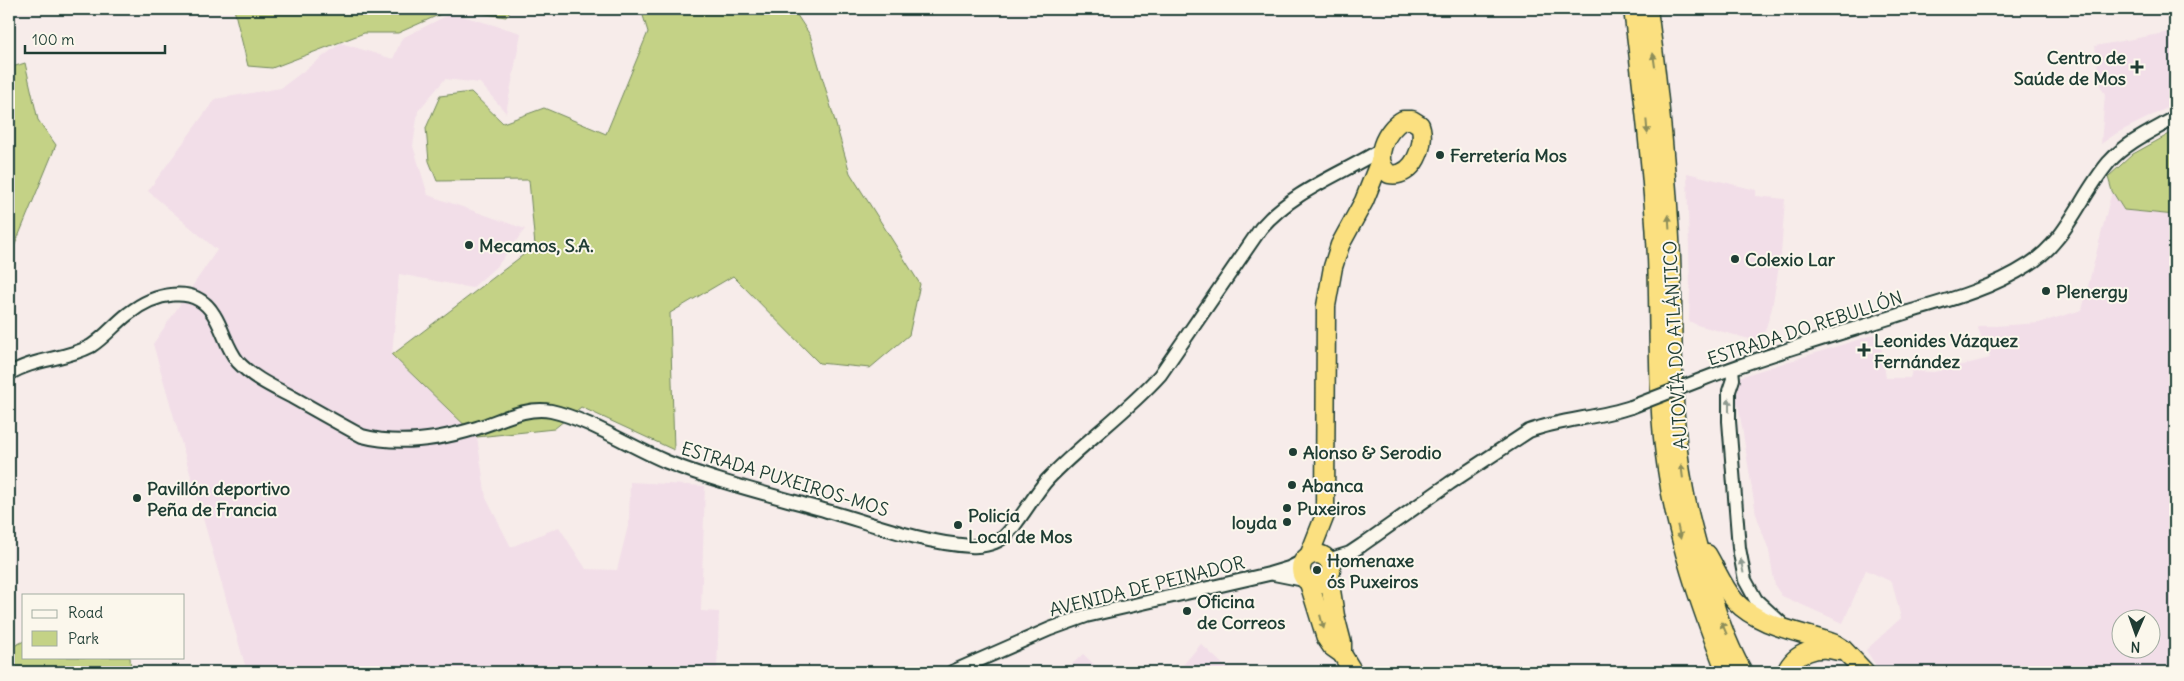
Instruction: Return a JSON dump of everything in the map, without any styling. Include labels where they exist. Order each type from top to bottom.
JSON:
[{"type":"highway","name":"AUTOVÍA DO ATLÁNTICO","points":[[1632,9],[1652,182],[1657,257],[1662,417],[1667,469],[1679,533],[1698,600],[1726,672]]},
{"type":"highway","name":"AUTOVÍA DO ATLÁNTICO","points":[[1648,9],[1666,172],[1677,432],[1684,488],[1692,527],[1714,604],[1743,672]]},
{"type":"highway","points":[[1307,582],[1318,585],[1319,562],[1328,547],[1328,523],[1325,516],[1326,306],[1333,267],[1340,245],[1382,168]]},
{"type":"highway","points":[[1692,527],[1726,589],[1736,602],[1748,612],[1761,618],[1834,644],[1851,657],[1865,672]]},
{"type":"highway","points":[[1319,562],[1300,569],[1307,582],[1326,638],[1332,647],[1342,654],[1353,672]]},
{"type":"highway","points":[[1319,562],[1342,643],[1342,654]]},
{"type":"highway","points":[[1786,672],[1795,659],[1812,650],[1831,649],[1851,657]]},
{"type":"street","name":"ESTRADA DO REBULLÓN","points":[[1319,562],[1350,553],[1450,482],[1529,431],[1631,407],[1732,368],[1953,299],[1983,288],[2028,266],[2053,245],[2088,191],[2111,160],[2142,137],[2175,118]]},
{"type":"street","points":[[1357,166],[1367,164],[1382,168]]},
{"type":"street","name":"ESTRADA PUXEIROS-MOS","points":[[9,374],[34,362],[73,354],[92,345],[129,313],[149,301],[170,294],[186,294],[194,296],[205,303],[214,315],[228,348],[239,363],[257,378],[362,436],[376,440],[398,441],[440,436],[476,428],[533,411],[549,411],[567,416],[666,462],[715,480],[913,536],[974,547],[1000,540],[1010,531],[1035,494],[1050,478],[1141,396],[1160,375],[1274,212],[1308,188],[1357,166],[1382,168]]},
{"type":"street","points":[[1732,368],[1734,379],[1729,391],[1729,421],[1738,548],[1745,580],[1762,607],[1792,630]]},
{"type":"street","name":"AVENIDA DE PEINADOR","points":[[952,672],[1077,619],[1319,562]]},
{"type":"street","name":"AVENIDA DE PEINADOR","points":[[1269,574],[1307,582]]},
{"type":"shaded area","points":[[452,13],[521,33],[506,113],[480,83],[445,79],[418,111],[413,146],[428,195],[525,229],[498,265],[472,288],[399,274],[392,355],[477,437],[486,498],[511,547],[559,527],[586,569],[617,570],[629,522],[630,482],[705,486],[701,611],[719,612],[717,672],[640,672],[632,670],[630,672],[247,672],[153,344],[217,250],[148,191],[215,99],[281,88],[341,43],[393,59],[402,38]]},
{"type":"shaded area","name":"Centro de Saúde de Mos","points":[[2175,31],[2175,104],[2117,133],[2101,144],[2105,94],[2101,88],[2095,46]]},
{"type":"shaded area","name":"Colexio Lar","points":[[1687,173],[1756,190],[1756,196],[1785,199],[1781,254],[1772,308],[1765,331],[1757,341],[1697,325],[1689,321]]},
{"type":"shaded area","points":[[2112,191],[2124,210],[2175,215],[2175,672],[1880,672],[1866,650],[1901,618],[1892,582],[1866,570],[1843,623],[1782,596],[1775,586],[1769,551],[1756,514],[1739,409],[1730,380],[1879,333],[1886,378],[1910,378],[1912,371],[1934,372],[1990,358],[1977,326],[2039,323],[2082,310]]},
{"type":"shaded area","points":[[1201,644],[1231,672],[1177,672]]},
{"type":"shaded area","points":[[1083,654],[1102,672],[1064,672]]},
{"type":"green space","points":[[234,9],[452,9],[398,33],[364,33],[272,68],[248,66]]},
{"type":"green space","points":[[453,9],[511,9],[506,17]]},
{"type":"green space","points":[[641,9],[793,9],[810,35],[850,173],[920,284],[909,335],[870,368],[819,363],[733,276],[670,313],[674,450],[581,407],[554,429],[477,437],[392,355],[535,246],[529,180],[437,181],[429,161],[426,128],[440,96],[471,92],[503,123],[544,108],[606,134],[648,32]]},
{"type":"green space","points":[[25,63],[38,120],[56,145],[9,259],[9,68]]},
{"type":"green space","points":[[2175,131],[2175,215],[2124,210],[2112,191],[2108,177],[2133,154]]},
{"type":"green space","points":[[22,642],[22,658],[130,658],[131,672],[9,672],[9,646],[10,648]]},
{"type":"place","name":"Centro de Saúde de Mos","points":[[2137,67]]},
{"type":"place","name":"Ferretería Mos","points":[[1440,155]]},
{"type":"place","name":"Mecamos, S.A.","points":[[469,245]]},
{"type":"place","name":"Colexio Lar","points":[[1735,259]]},
{"type":"place","name":"Plenergy","points":[[2046,291]]},
{"type":"place","name":"Leonides Vázquez Fernández","points":[[1864,350]]},
{"type":"place","name":"Alonso & Serodio","points":[[1293,452]]},
{"type":"place","name":"Abanca","points":[[1292,485]]},
{"type":"place","name":"Pavillón deportivo Peña de Francia","points":[[137,498]]},
{"type":"place","name":"Puxeiros","points":[[1287,508]]},
{"type":"place","name":"loyda","points":[[1287,522]]},
{"type":"place","name":"Policía Local de Mos","points":[[958,525]]},
{"type":"place","name":"Homenaxe ós Puxeiros","points":[[1317,570]]},
{"type":"place","name":"Oficina de Correos","points":[[1187,611]]}]
